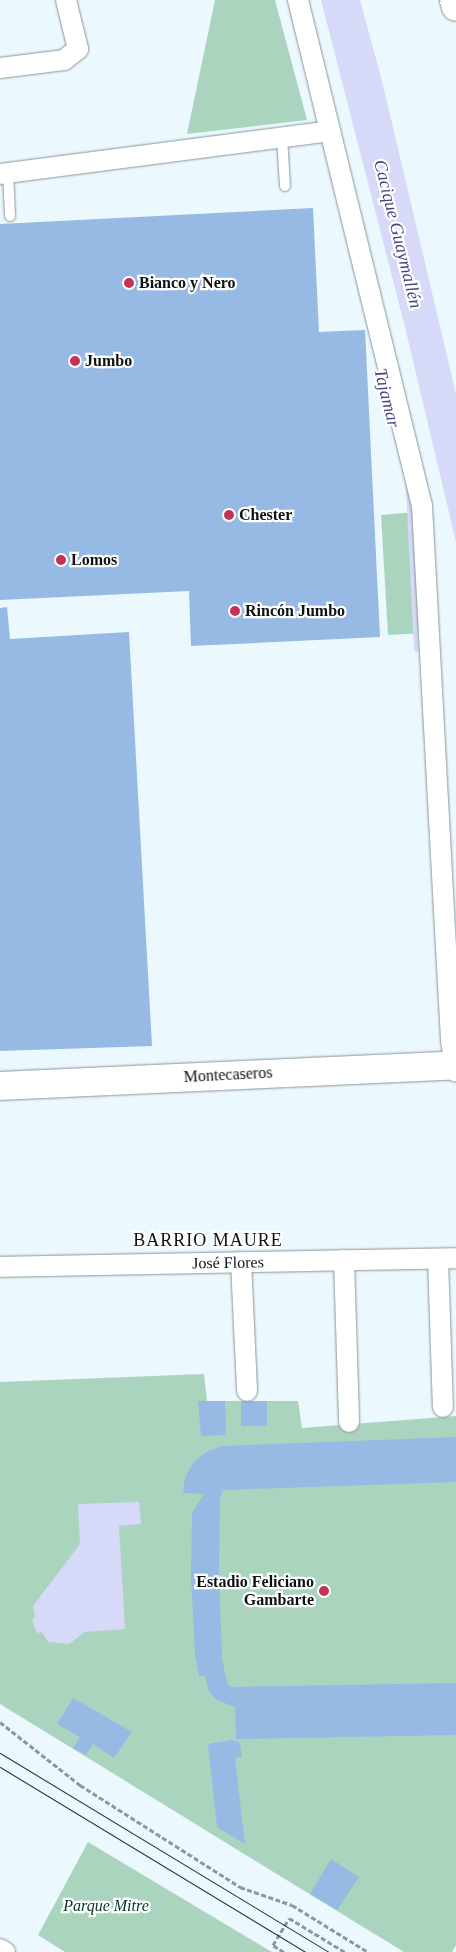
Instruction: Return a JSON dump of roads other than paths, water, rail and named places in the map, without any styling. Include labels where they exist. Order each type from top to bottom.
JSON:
[{"type":"main road","points":[[454,0],[456,7]]},
{"type":"main road","name":"Montecaseros","points":[[0,1086],[455,1067]]},
{"type":"street","points":[[0,68],[64,60],[78,49],[66,0]]},
{"type":"street","points":[[298,0],[422,506],[455,1067]]},
{"type":"street","points":[[4,174],[330,131]]},
{"type":"street","points":[[443,1407],[447,1259]]},
{"type":"street","name":"José Flores","points":[[0,1267],[447,1259]]},
{"type":"street","points":[[344,1260],[349,1422]]},
{"type":"street","points":[[241,1262],[248,1391]]},
{"type":"street","points":[[0,1949],[5,1952]]},
{"type":"lane","points":[[282,137],[285,186]]},
{"type":"lane","points":[[4,174],[10,216]]},
{"type":"water","name":"Cacique Guaymallén","points":[[321,0],[360,0],[382,81],[456,394],[456,542],[405,327]]},
{"type":"water","points":[[139,1502],[141,1524],[119,1526],[125,1629],[85,1632],[69,1644],[48,1642],[42,1632],[37,1633],[32,1620],[35,1618],[33,1606],[80,1544],[78,1504]]},
{"type":"waterway","name":"Tajamar","points":[[408,487],[416,649]]},
{"type":"tram line","points":[[0,1753],[329,1952]]},
{"type":"tram line","points":[[0,1767],[306,1952]]},
{"type":"place","name":"Bianco y Nero","points":[[129,283]]},
{"type":"place","name":"Jumbo","points":[[75,361]]},
{"type":"place","name":"Chester","points":[[229,515]]},
{"type":"place","name":"Lomos","points":[[61,560]]},
{"type":"place","name":"Rincón Jumbo","points":[[235,611]]},
{"type":"place","name":"Estadio Feliciano Gambarte","points":[[324,1591]]},
{"type":"district","name":"BARRIO MAURE","points":[[208,1240]]},
{"type":"park label","name":"Parque Mitre","points":[[106,1906]]}]
